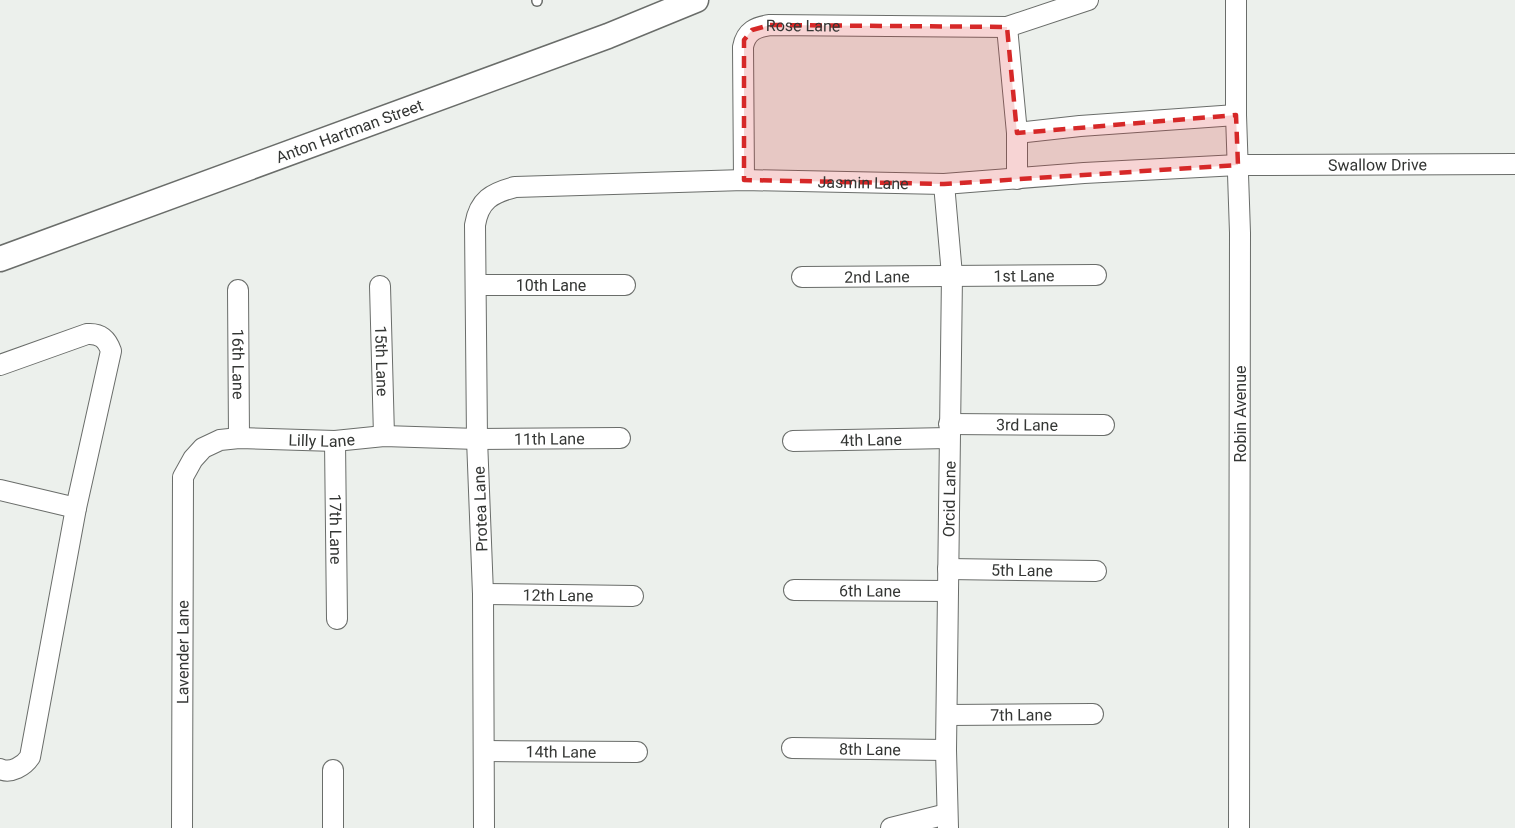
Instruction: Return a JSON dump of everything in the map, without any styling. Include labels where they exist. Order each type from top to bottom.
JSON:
[{"type":"street","name":"Anton Hartman Street","points":[[0,259],[597,40],[696,0]]},
{"type":"street","name":"Rose Lane","points":[[744,180],[743,47],[747,34],[752,30],[770,25],[1007,27],[1088,0]]},
{"type":"street","name":"Robin Avenue","points":[[1236,0],[1236,115],[1240,232],[1239,828]]},
{"type":"street","points":[[1007,27],[1017,133],[1017,179]]},
{"type":"street","points":[[1017,133],[1080,126],[1236,115]]},
{"type":"street","name":"Swallow Drive","points":[[1238,165],[1515,164]]},
{"type":"street","name":"Jasmin Lane","points":[[491,196],[499,191],[515,187],[744,180],[944,184],[1084,173],[1238,165]]},
{"type":"street","name":"Orcid Lane","points":[[944,184],[952,275],[946,750],[948,821]]},
{"type":"street","name":"Protea Lane","points":[[484,828],[483,594],[477,439],[476,285],[477,216],[480,206],[491,196]]},
{"type":"street","name":"1st Lane","points":[[952,275],[1096,275]]},
{"type":"street","name":"2nd Lane","points":[[802,277],[952,275]]},
{"type":"street","name":"10th Lane","points":[[476,285],[625,285]]},
{"type":"street","name":"15th Lane","points":[[380,286],[384,436]]},
{"type":"street","name":"16th Lane","points":[[238,290],[239,438]]},
{"type":"street","points":[[0,365],[87,334],[99,335],[111,351],[76,508],[30,757],[26,763],[11,770],[0,770]]},
{"type":"street","name":"3rd Lane","points":[[949,431],[1104,425]]},
{"type":"street","name":"4th Lane","points":[[794,441],[949,431]]},
{"type":"street","name":"Lilly Lane","points":[[183,477],[202,448],[220,440],[239,438],[335,441],[384,436],[477,439]]},
{"type":"street","name":"11th Lane","points":[[477,439],[620,438]]},
{"type":"street","name":"17th Lane","points":[[335,441],[337,619]]},
{"type":"street","name":"Lavender Lane","points":[[182,828],[183,477]]},
{"type":"street","points":[[0,490],[76,508]]},
{"type":"street","name":"5th Lane","points":[[948,569],[1096,571]]},
{"type":"street","name":"6th Lane","points":[[794,590],[948,591]]},
{"type":"street","name":"12th Lane","points":[[483,594],[633,596]]},
{"type":"street","name":"7th Lane","points":[[947,715],[1093,714]]},
{"type":"street","name":"8th Lane","points":[[792,747],[946,750]]},
{"type":"street","name":"14th Lane","points":[[485,751],[637,752]]},
{"type":"street","points":[[333,770],[333,828]]},
{"type":"street","points":[[891,828],[948,821]]},
{"type":"highlighted area","points":[[770,25],[1007,27],[1017,133],[1236,115],[1238,165],[944,184],[744,180],[744,40],[752,30]]}]
